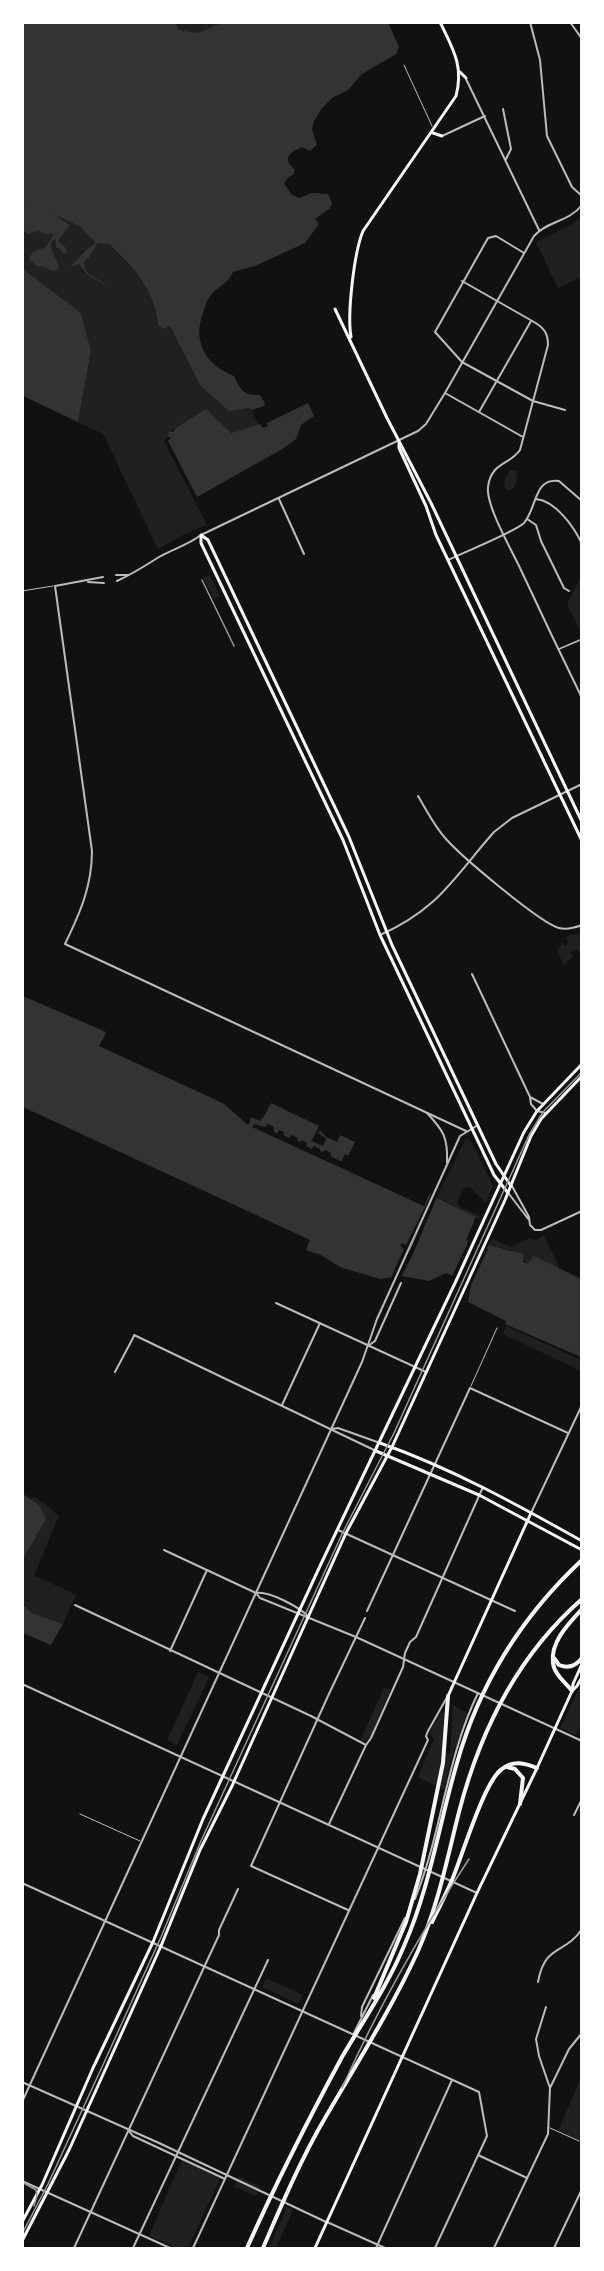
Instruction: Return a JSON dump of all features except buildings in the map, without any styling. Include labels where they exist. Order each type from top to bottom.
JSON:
[{"type":"highway","points":[[247,2248],[312,2113],[398,1961],[418,1912],[456,1766],[481,1698],[498,1665],[529,1618],[582,1560]]},
{"type":"highway","points":[[417,1952],[442,1884],[464,1792],[491,1719],[506,1690],[536,1647],[560,1619],[582,1599]]},
{"type":"highway","points":[[572,1690],[552,1664],[553,1655],[561,1635],[582,1609]]},
{"type":"highway","points":[[553,1655],[556,1663],[564,1667],[574,1665],[582,1658]]},
{"type":"highway","points":[[369,2010],[406,1922],[416,1890],[441,1775],[446,1742],[448,1696]]},
{"type":"highway","points":[[264,2248],[325,2119],[400,1988],[453,1879],[488,1789],[497,1774],[506,1767],[518,1763],[537,1768]]},
{"type":"highway","points":[[506,1767],[515,1768],[523,1778],[520,1804]]},
{"type":"main road","points":[[354,347],[350,333],[354,266],[359,240],[456,96],[460,72],[454,52],[440,22]]},
{"type":"main road","points":[[460,72],[466,78]]},
{"type":"main road","points":[[433,133],[442,136]]},
{"type":"main road","points":[[335,309],[582,822]]},
{"type":"main road","points":[[399,441],[399,448],[426,506],[434,530],[582,841]]},
{"type":"main road","points":[[201,535],[208,540],[349,837],[386,932],[503,1176],[511,1186]]},
{"type":"main road","points":[[201,535],[201,543],[343,840],[380,935],[471,1128],[500,1184],[508,1193]]},
{"type":"main road","points":[[513,696],[520,692]]},
{"type":"main road","points":[[533,738],[540,735]]},
{"type":"main road","points":[[22,2222],[40,2189],[153,1942],[223,1775],[527,1126],[537,1110],[582,1064]]},
{"type":"main road","points":[[22,2241],[87,2111],[161,1946],[200,1850],[346,1533],[392,1447],[508,1193],[531,1136],[547,1113],[581,1078]]},
{"type":"main road","points":[[380,1443],[435,1464],[483,1487],[582,1541]]},
{"type":"main road","points":[[376,1451],[479,1495],[582,1551]]},
{"type":"main road","points":[[448,1696],[531,1513]]},
{"type":"main road","points":[[315,2248],[477,1893],[537,1768],[582,1664]]},
{"type":"main road","points":[[572,1690],[578,1686],[582,1677]]},
{"type":"street","points":[[530,22],[540,60],[547,136],[572,187],[582,196]]},
{"type":"street","points":[[570,22],[582,39]]},
{"type":"street","points":[[466,78],[539,230]]},
{"type":"street","points":[[582,87],[582,112]]},
{"type":"street","points":[[503,109],[511,149],[506,159]]},
{"type":"street","points":[[442,136],[485,116]]},
{"type":"street","points":[[117,581],[201,535],[418,431],[426,424],[445,393],[539,230],[571,216],[582,205]]},
{"type":"street","points":[[524,253],[490,236],[462,281],[435,332],[462,362],[533,401],[565,410]]},
{"type":"street","points":[[462,281],[532,320],[543,328],[548,336],[548,345],[517,454],[498,466],[488,486],[490,504],[582,698]]},
{"type":"street","points":[[479,412],[532,320]]},
{"type":"street","points":[[445,393],[523,437]]},
{"type":"street","points":[[448,560],[519,527],[527,519],[541,485],[549,480],[555,480],[566,486],[582,501]]},
{"type":"street","points":[[279,499],[304,554]]},
{"type":"street","points":[[536,499],[549,503],[574,528],[582,544]]},
{"type":"street","points":[[527,519],[536,525],[541,542],[564,588],[569,591]]},
{"type":"street","points":[[116,575],[132,574]]},
{"type":"street","points":[[103,577],[55,586],[92,852],[91,875],[86,897],[65,944],[466,1131]]},
{"type":"street","points":[[85,582],[104,583]]},
{"type":"street","points":[[559,650],[579,640]]},
{"type":"street","points":[[380,935],[429,907],[494,832],[506,822],[582,784]]},
{"type":"street","points":[[418,796],[440,832],[470,861],[546,922],[561,928],[582,925]]},
{"type":"street","points":[[472,974],[530,1097],[531,1104],[537,1110],[547,1113]]},
{"type":"street","points":[[530,1097],[543,1104]]},
{"type":"street","points":[[427,1113],[441,1128],[445,1137],[447,1166]]},
{"type":"street","points":[[22,2102],[331,1429],[368,1346],[377,1319],[460,1136],[478,1125]]},
{"type":"street","points":[[511,1186],[529,1216],[529,1220]]},
{"type":"street","points":[[508,1193],[535,1230],[541,1230],[582,1211]]},
{"type":"street","points":[[368,1346],[375,1341],[401,1283]]},
{"type":"street","points":[[276,1303],[426,1372]]},
{"type":"street","points":[[282,1406],[320,1323]]},
{"type":"street","points":[[115,1372],[134,1336],[376,1451]]},
{"type":"street","points":[[367,1611],[470,1388],[568,1433]]},
{"type":"street","points":[[531,1513],[582,1405]]},
{"type":"street","points":[[331,1429],[338,1428],[380,1443]]},
{"type":"street","points":[[329,1824],[404,1667],[403,1659],[483,1487]]},
{"type":"street","points":[[338,1530],[515,1611]]},
{"type":"street","points":[[164,1550],[297,1615],[309,1617],[356,1637],[582,1741]]},
{"type":"street","points":[[170,1651],[207,1570]]},
{"type":"street","points":[[256,1593],[263,1592],[300,1608],[309,1617]]},
{"type":"street","points":[[75,1605],[317,1719],[366,1745]]},
{"type":"street","points":[[348,1910],[252,1866],[317,1719],[365,1618]]},
{"type":"street","points":[[22,1684],[477,1893]]},
{"type":"street","points":[[355,2035],[362,2007],[400,1925],[409,1913],[427,1869],[454,1756],[478,1693]]},
{"type":"street","points":[[193,2248],[428,1740],[426,1736],[448,1696]]},
{"type":"street","points":[[574,1815],[582,1799]]},
{"type":"street","points":[[22,1883],[479,2092],[486,2136],[435,2248]]},
{"type":"street","points":[[74,2248],[205,1966],[238,1889]]},
{"type":"street","points":[[538,1982],[546,1958],[553,1951],[574,1939],[582,1929]]},
{"type":"street","points":[[133,2248],[268,1960]]},
{"type":"street","points":[[494,2248],[548,2134],[550,2088],[539,2056],[536,2038],[546,2007]]},
{"type":"street","points":[[550,2088],[569,2049],[582,2033]]},
{"type":"street","points":[[377,2247],[452,2080]]},
{"type":"street","points":[[22,2082],[159,2143],[377,2247],[385,2248]]},
{"type":"street","points":[[129,2131],[133,2136],[225,2179]]},
{"type":"street","points":[[478,2155],[527,2178]]},
{"type":"street","points":[[22,2181],[170,2248]]},
{"type":"street","points":[[554,2248],[582,2189]]},
{"type":"lane","points":[[404,65],[432,124],[433,133]]},
{"type":"lane","points":[[22,591],[55,586]]},
{"type":"lane","points":[[470,1388],[497,1328]]},
{"type":"lane","points":[[80,1814],[142,1842]]},
{"type":"lane","points":[[548,2127],[579,2141]]},
{"type":"shaded area","points":[[224,22],[388,22],[399,47],[396,54],[362,74],[348,90],[332,98],[314,121],[312,129],[317,145],[310,151],[302,147],[288,157],[288,162],[295,170],[284,183],[291,194],[299,198],[312,193],[328,194],[332,203],[330,208],[315,219],[319,224],[305,243],[255,266],[233,272],[207,301],[199,334],[204,351],[216,366],[234,376],[243,391],[260,395],[265,403],[264,406],[252,410],[249,408],[229,411],[200,385],[170,326],[163,329],[158,325],[148,290],[126,261],[109,244],[97,243],[90,257],[85,260],[88,273],[106,286],[88,275],[79,264],[70,267],[95,242],[79,226],[53,214],[70,225],[58,241],[65,247],[67,253],[56,248],[56,240],[53,239],[50,246],[59,266],[57,270],[52,271],[42,266],[39,267],[30,261],[29,258],[33,252],[46,247],[53,235],[38,231],[28,234],[24,231],[23,206],[30,208],[22,205],[23,23],[176,23],[179,30],[198,33]]},
{"type":"shaded area","points":[[176,23],[224,23],[198,33],[179,30]]},
{"type":"shaded area","points":[[22,205],[62,218],[88,234],[95,242],[91,248],[82,252],[73,266],[79,263],[83,272],[103,284],[88,272],[85,259],[90,257],[96,243],[109,244],[141,280],[152,301],[158,325],[170,326],[200,385],[252,410],[258,425],[231,433],[227,430],[176,428],[170,431],[164,441],[207,525],[158,549],[103,434],[78,422],[91,351],[81,313],[23,269]]},
{"type":"shaded area","points":[[581,219],[581,277],[558,288],[536,242]]},
{"type":"shaded area","points":[[23,269],[81,313],[91,351],[78,422],[23,396]]},
{"type":"shaded area","points":[[308,403],[314,416],[301,425],[296,439],[197,497],[168,441],[171,438],[167,436],[169,431],[173,432],[206,409],[231,433],[260,424],[263,428],[268,426],[267,423]]},
{"type":"shaded area","points":[[510,470],[515,470],[518,475],[514,488],[508,491],[504,486]]},
{"type":"shaded area","points":[[210,575],[220,596],[214,599],[203,578]]},
{"type":"shaded area","points":[[579,581],[582,582],[581,633],[567,604]]},
{"type":"shaded area","points":[[581,933],[581,953],[578,949],[570,952],[573,956],[564,965],[557,951],[562,942],[565,946],[569,941],[564,938],[562,941],[564,937]]},
{"type":"shaded area","points":[[23,996],[106,1032],[100,1046],[223,1103],[247,1124],[251,1117],[263,1118],[271,1103],[319,1126],[313,1141],[323,1145],[326,1139],[318,1133],[319,1130],[337,1141],[340,1135],[355,1142],[342,1162],[330,1156],[331,1153],[325,1150],[323,1153],[314,1146],[312,1150],[305,1146],[302,1140],[301,1143],[289,1138],[279,1130],[278,1134],[273,1132],[274,1127],[265,1128],[254,1124],[424,1206],[429,1194],[476,1217],[466,1240],[486,1248],[489,1245],[523,1254],[523,1262],[527,1264],[534,1256],[581,1279],[581,1357],[505,1324],[506,1321],[468,1302],[471,1285],[446,1273],[429,1281],[402,1276],[380,1279],[340,1267],[321,1255],[306,1250],[310,1240],[23,1107]]},
{"type":"shaded area","points":[[466,1138],[471,1141],[493,1186],[486,1203],[470,1187],[464,1188],[457,1203],[460,1207],[480,1216],[479,1219],[437,1197]]},
{"type":"shaded area","points":[[544,1235],[558,1268],[534,1256],[527,1264],[512,1250],[488,1245],[492,1239],[511,1247],[530,1238],[535,1241]]},
{"type":"shaded area","points":[[506,1326],[581,1360],[581,1371],[503,1334]]},
{"type":"shaded area","points":[[23,1494],[39,1505],[46,1519],[23,1559]]},
{"type":"shaded area","points":[[34,1496],[59,1516],[34,1575],[76,1595],[63,1624],[32,1613],[23,1603],[22,1559],[36,1535],[39,1505],[31,1500]]},
{"type":"shaded area","points":[[22,1603],[32,1613],[63,1624],[51,1645],[23,1633]]},
{"type":"shaded area","points":[[198,1672],[209,1677],[177,1745],[167,1740]]},
{"type":"shaded area","points":[[581,1684],[581,1725],[576,1735],[560,1728]]},
{"type":"shaded area","points":[[384,1688],[391,1689],[370,1738],[362,1742],[360,1741]]},
{"type":"shaded area","points":[[453,1705],[469,1714],[452,1757],[444,1790],[418,1777],[434,1739],[429,1733],[442,1711],[444,1714],[442,1753],[450,1753]]},
{"type":"shaded area","points":[[266,1978],[303,1995],[299,2004],[262,1987]]},
{"type":"shaded area","points":[[581,2077],[582,2142],[558,2131]]},
{"type":"shaded area","points":[[182,2160],[220,2179],[188,2248],[177,2248],[149,2236]]},
{"type":"shaded area","points":[[239,2177],[261,2187],[256,2196],[234,2187]]},
{"type":"shaded area","points":[[287,2207],[293,2210],[276,2248],[269,2248]]},
{"type":"pier","points":[[102,1040],[105,1041],[103,1044],[225,1101],[246,1120],[250,1114],[258,1117],[268,1102],[271,1103],[260,1121],[251,1117],[247,1124],[223,1103],[99,1046]]},
{"type":"pier","points":[[254,1124],[265,1127],[268,1124],[274,1127],[274,1132],[278,1134],[279,1130],[284,1132],[283,1136],[289,1139],[291,1135],[298,1138],[300,1142],[302,1140],[307,1143],[306,1146],[312,1149],[314,1146],[322,1153],[325,1150],[331,1153],[330,1157],[341,1162],[345,1154],[351,1158],[346,1158],[342,1165],[423,1202],[427,1193],[429,1194],[424,1206],[252,1127]]},
{"type":"pier","points":[[319,1126],[335,1138],[337,1134],[340,1135],[337,1142],[326,1137],[320,1130],[318,1133],[326,1139],[323,1146],[310,1140]]},
{"type":"pier","points":[[431,1195],[437,1197],[412,1256],[400,1279],[390,1280],[404,1249],[400,1246],[402,1243],[406,1245]]},
{"type":"pier","points":[[469,1240],[488,1249],[470,1287],[451,1279]]},
{"type":"tram line","points":[[22,2234],[48,2184],[102,2067],[161,1937],[201,1841],[343,1532],[394,1433],[529,1135],[543,1112],[582,1072]]},
{"type":"tram line","points":[[22,2182],[36,2190],[34,2206]]},
{"type":"railway","points":[[202,580],[234,646]]},
{"type":"railway","points":[[409,1250],[416,1234]]},
{"type":"railway","points":[[342,2088],[401,1971],[469,1859]]}]
